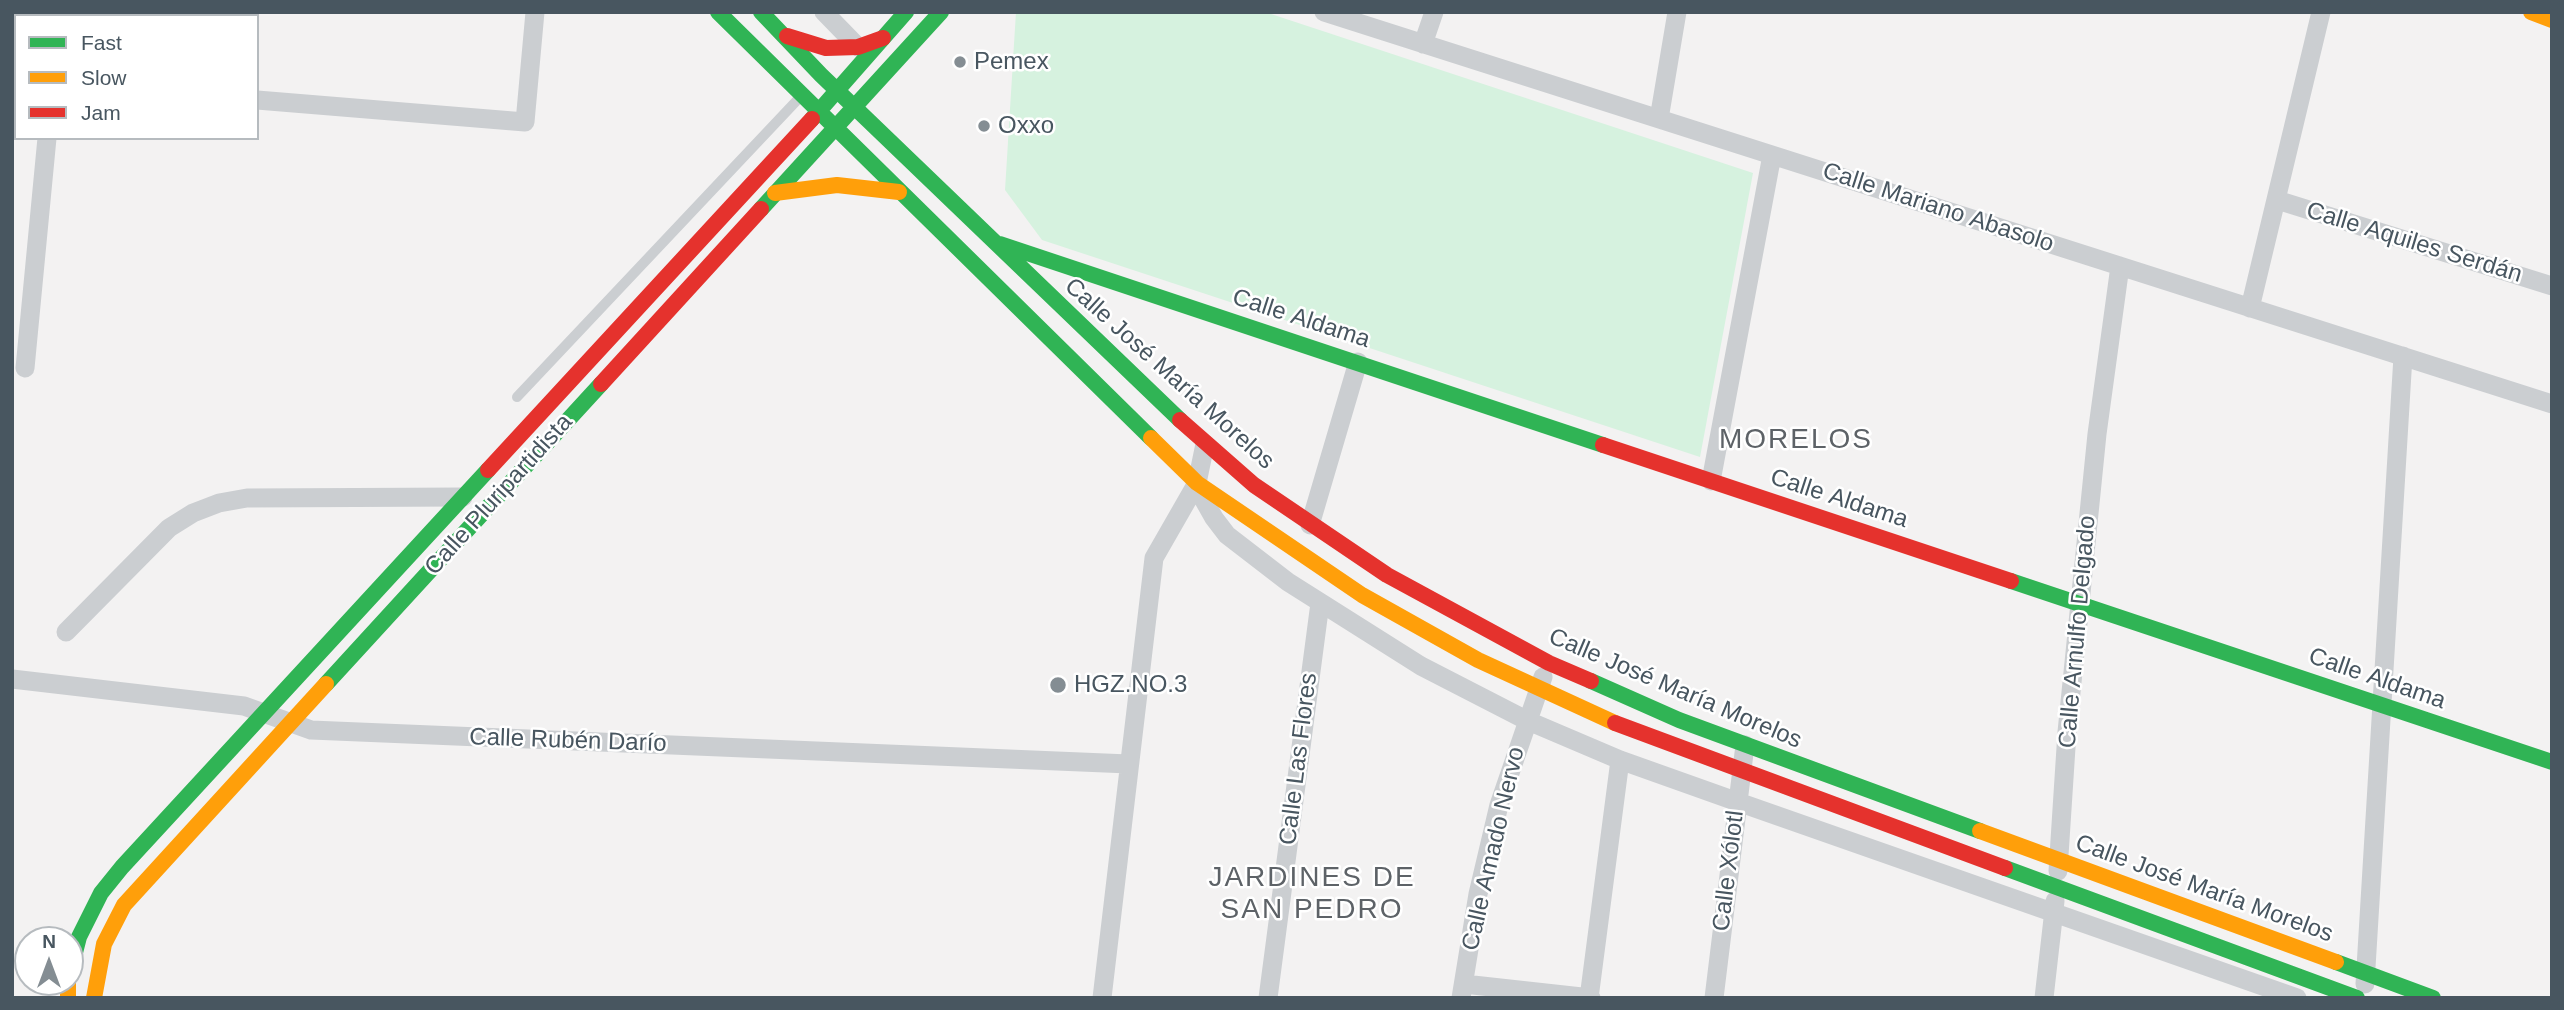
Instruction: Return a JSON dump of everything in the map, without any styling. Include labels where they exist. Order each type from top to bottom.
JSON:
[{"type":"street","points":[[259,100],[525,122],[535,12]]},
{"type":"street","name":"Calle José María Morelos","points":[[718,12],[1196,484],[1362,595],[1538,690],[1639,734],[2357,998]]},
{"type":"street","name":"Calle José María Morelos","points":[[761,12],[821,75],[992,242],[1205,444],[1310,525],[1456,614],[1613,693],[1745,745],[2433,998]]},
{"type":"street","points":[[824,12],[858,47]]},
{"type":"street","name":"Calle Pluripartidista","points":[[84,927],[101,893],[838,91],[906,12]]},
{"type":"street","name":"Calle Pluripartidista","points":[[94,998],[104,944],[124,905],[941,12]]},
{"type":"street","name":"Calle Mariano Abasolo","points":[[1324,12],[2552,404]]},
{"type":"street","points":[[1423,44],[1434,12]]},
{"type":"street","points":[[1659,119],[1677,12]]},
{"type":"street","points":[[2250,308],[2321,12]]},
{"type":"street","points":[[2532,12],[2552,20]]},
{"type":"street","points":[[780,32],[794,40],[826,48],[858,47],[883,38]]},
{"type":"street","points":[[25,368],[21,321],[47,140]]},
{"type":"street","points":[[1712,481],[1772,155]]},
{"type":"street","points":[[775,193],[837,185],[899,192]]},
{"type":"street","name":"Calle Aquiles Serdán","points":[[2277,200],[2552,286]]},
{"type":"street","name":"Calle Aldama","points":[[992,242],[2552,762]]},
{"type":"street","name":"Calle Arnulfo Delgado","points":[[2044,998],[2097,433],[2120,266]]},
{"type":"street","points":[[2364,998],[2403,356]]},
{"type":"street","points":[[1310,525],[1358,362]]},
{"type":"street","points":[[1102,998],[1154,558],[1196,484],[1205,444]]},
{"type":"street","points":[[1196,484],[1227,535],[1320,603],[1421,666],[1526,720],[1620,760],[2297,998]]},
{"type":"street","name":"Calle Pluripartidista","points":[[66,632],[169,528],[193,513],[219,503],[247,498],[463,497]]},
{"type":"street","name":"Calle Las Flores","points":[[1268,998],[1320,603]]},
{"type":"street","name":"Calle Amado Nervo","points":[[1463,991],[1478,894],[1499,805],[1526,720],[1549,663]]},
{"type":"street","name":"Calle Rubén Darío","points":[[12,678],[244,706],[291,723],[325,731],[1129,764]]},
{"type":"street","name":"Calle Xólotl","points":[[1714,998],[1745,745]]},
{"type":"street","points":[[1463,991],[1589,998],[1620,760]]},
{"type":"street","points":[[1864,846],[1872,821]]},
{"type":"street","points":[[1954,878],[1962,854]]},
{"type":"street","points":[[2208,966],[2225,921]]},
{"type":"lane","points":[[517,397],[821,75]]},
{"type":"green space","points":[[1016,12],[1265,12],[1753,173],[1700,457],[1042,240],[1005,190]]},
{"type":"traffic: fast","points":[[718,12],[1151,438]]},
{"type":"traffic: fast","points":[[761,12],[821,75],[1180,420]]},
{"type":"traffic: fast","points":[[812,119],[906,12]]},
{"type":"traffic: fast","points":[[761,209],[941,12]]},
{"type":"traffic: fast","points":[[1000,244],[1603,445]]},
{"type":"traffic: fast","points":[[326,684],[601,384]]},
{"type":"traffic: fast","points":[[84,927],[101,893],[122,867],[488,470]]},
{"type":"traffic: fast","points":[[2011,581],[2552,762]]},
{"type":"traffic: fast","points":[[1591,681],[1679,720],[1980,831]]},
{"type":"traffic: fast","points":[[2005,868],[2357,998]]},
{"type":"traffic: fast","points":[[2336,962],[2433,998]]},
{"type":"traffic: slow","points":[[2531,12],[2552,20]]},
{"type":"traffic: slow","points":[[775,193],[837,185],[899,192]]},
{"type":"traffic: slow","points":[[1151,438],[1197,483],[1362,595],[1478,660],[1615,723]]},
{"type":"traffic: slow","points":[[94,998],[104,944],[124,905],[326,684]]},
{"type":"traffic: slow","points":[[1980,831],[2336,962]]},
{"type":"traffic: jam","points":[[787,36],[826,48],[858,47],[883,38]]},
{"type":"traffic: jam","points":[[488,470],[812,119]]},
{"type":"traffic: jam","points":[[601,384],[761,209]]},
{"type":"traffic: jam","points":[[1180,420],[1254,485],[1387,575],[1549,663],[1591,681]]},
{"type":"traffic: jam","points":[[1603,445],[2011,581]]},
{"type":"traffic: jam","points":[[1615,723],[2005,868]]},
{"type":"place","name":"Pemex","points":[[960,62]]},
{"type":"place","name":"Oxxo","points":[[984,126]]},
{"type":"place","name":"HGZ.NO.3","points":[[1058,685]]},
{"type":"district","name":"MORELOS","points":[[1796,440]]},
{"type":"district","name":"JARDINES DE SAN PEDRO","points":[[1312,894]]}]
